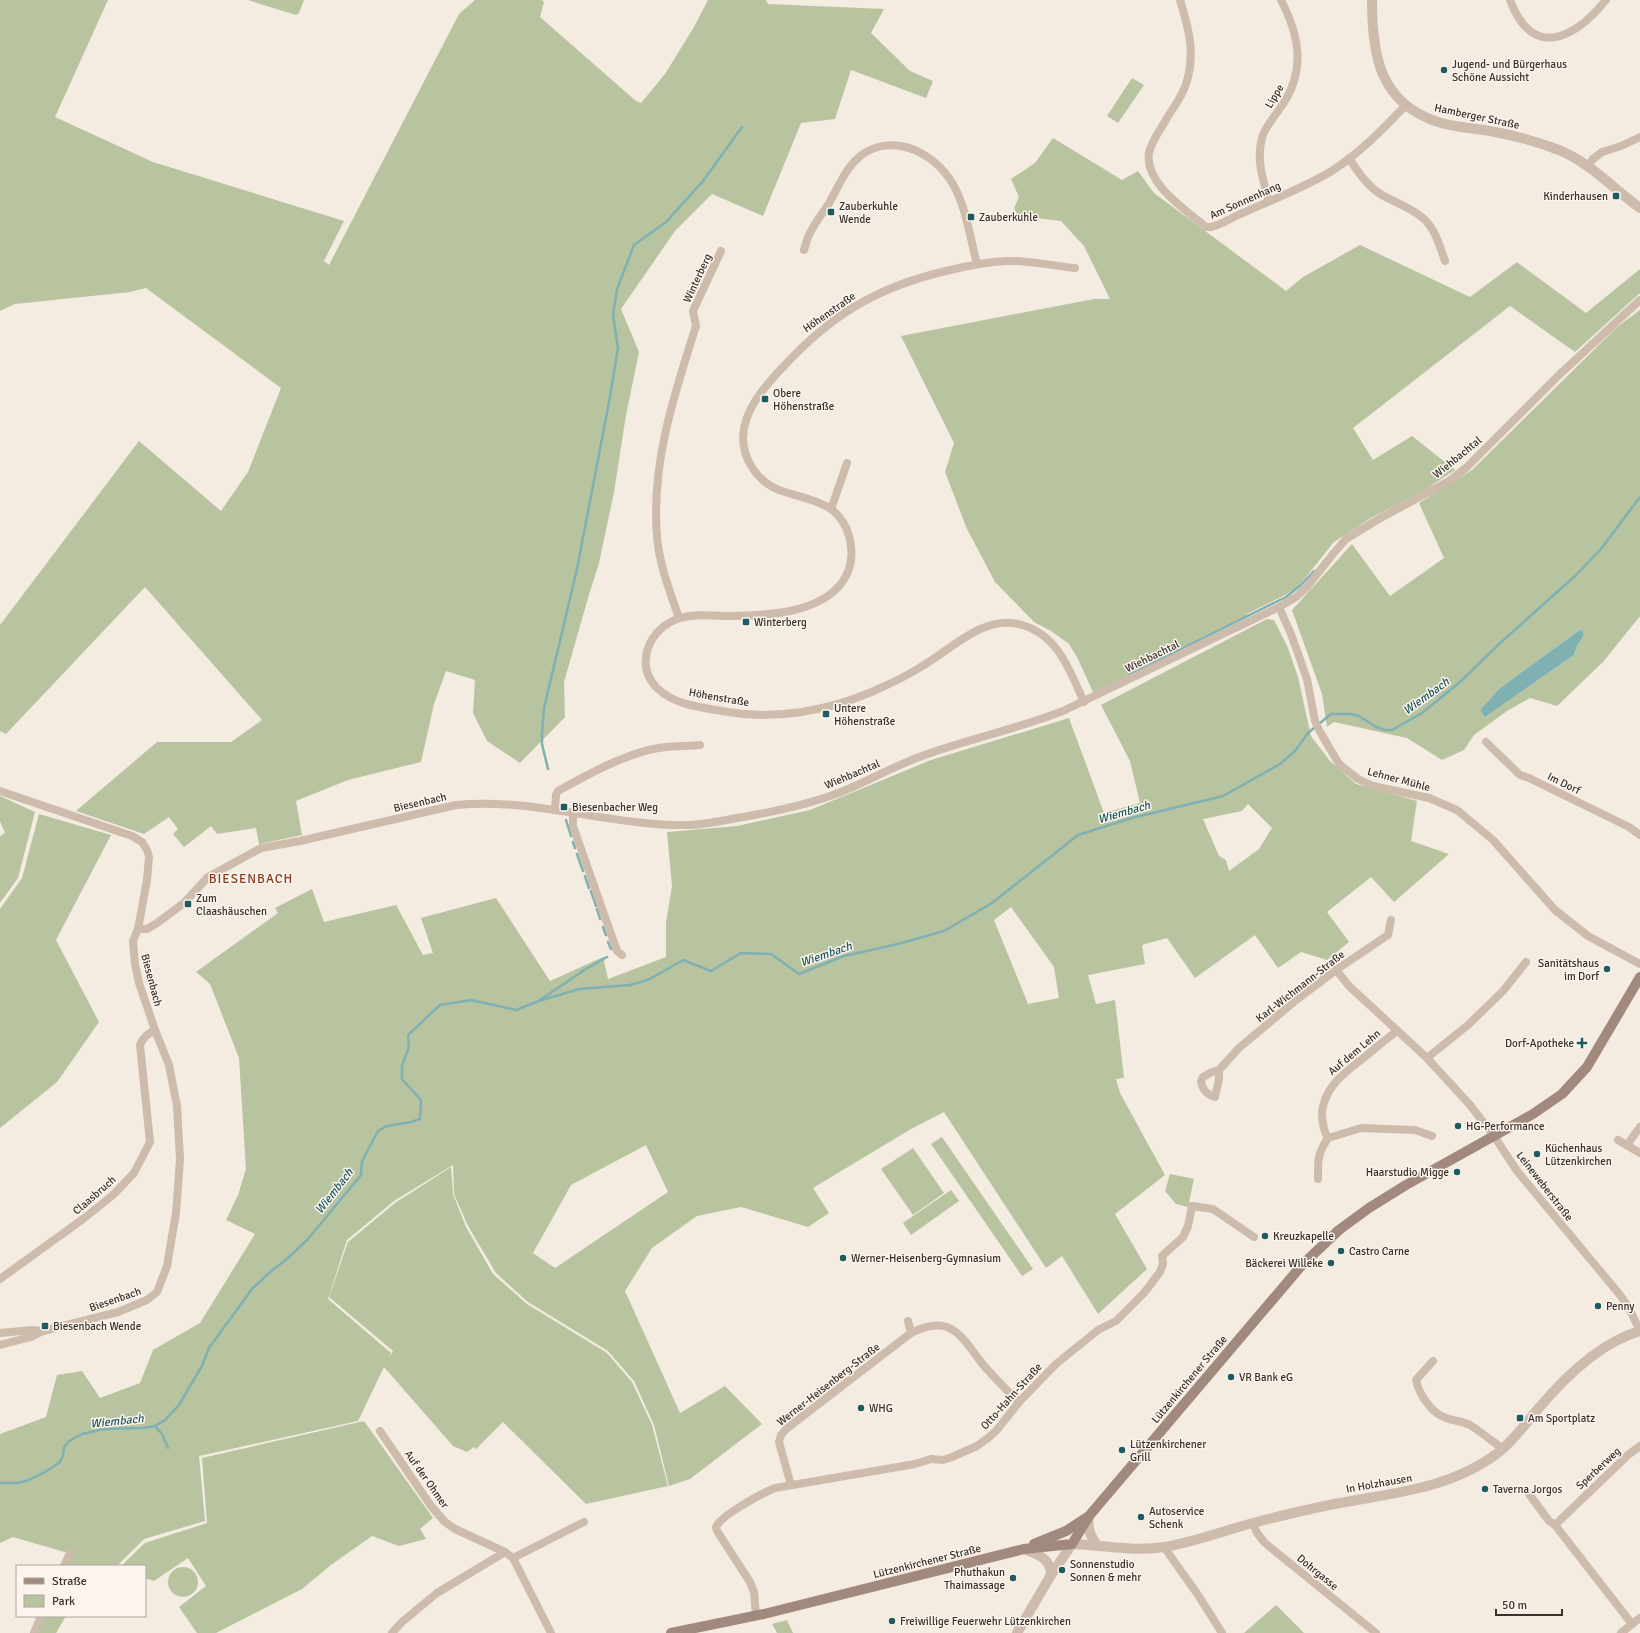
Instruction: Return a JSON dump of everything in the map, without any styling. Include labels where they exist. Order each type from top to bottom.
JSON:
[{"type":"main road","name":"Lützenkirchener Straße","points":[[671,1633],[756,1616],[1024,1549],[1072,1544],[1089,1516],[1294,1274],[1329,1239],[1353,1219],[1406,1185],[1539,1111],[1562,1094],[1587,1067],[1640,977]]},
{"type":"main road","points":[[1024,1549],[1066,1531],[1089,1516]]},
{"type":"street","name":"Am Sonnenhang","points":[[1180,0],[1192,49],[1191,63],[1185,88],[1152,143],[1149,154],[1149,164],[1156,180],[1164,192],[1206,227],[1212,227],[1303,187],[1331,171],[1349,158],[1387,125],[1406,105]]},
{"type":"street","name":"Lippe","points":[[1269,201],[1261,174],[1259,155],[1262,136],[1289,95],[1295,80],[1298,59],[1295,32],[1281,0]]},
{"type":"street","name":"Hamberger Straße","points":[[1372,0],[1372,34],[1376,59],[1388,85],[1406,105],[1422,116],[1439,123],[1494,132],[1534,141],[1561,151],[1587,167],[1640,208]]},
{"type":"street","points":[[1510,0],[1514,12],[1523,25],[1534,34],[1546,38],[1561,36],[1576,29],[1594,14],[1606,0]]},
{"type":"street","points":[[1587,167],[1593,159],[1602,152],[1621,146],[1640,137]]},
{"type":"street","points":[[804,250],[809,233],[850,168],[862,155],[875,148],[896,145],[913,148],[931,158],[949,178],[958,196],[966,218],[977,264]]},
{"type":"street","points":[[1349,158],[1364,180],[1372,188],[1382,195],[1419,214],[1426,221],[1437,238],[1446,261]]},
{"type":"street","name":"Winterberg","points":[[680,618],[666,583],[657,538],[656,490],[665,429],[696,326],[693,311],[721,251]]},
{"type":"street","name":"Höhenstraße","points":[[1075,268],[1010,261],[977,264],[916,278],[888,289],[860,303],[820,330],[803,345],[776,374],[758,397],[747,417],[743,438],[746,458],[764,482],[777,490],[814,500],[831,509],[842,519],[848,531],[852,546],[851,560],[847,574],[839,587],[826,598],[811,605],[791,610],[747,616],[692,616],[680,618],[664,626],[655,634],[647,648],[646,662],[650,678],[657,688],[667,696],[684,703],[738,714],[764,715],[793,713],[824,708],[846,702],[869,693],[923,666],[975,631],[993,624],[1009,623],[1023,625],[1043,634],[1060,652],[1068,665],[1084,702]]},
{"type":"street","name":"Wiehbachtal","points":[[573,813],[669,825],[706,824],[767,813],[815,801],[841,792],[920,756],[1041,720],[1084,702],[1280,607],[1296,597],[1307,587],[1346,539],[1361,528],[1449,482],[1479,456],[1559,375],[1640,300]]},
{"type":"street","points":[[831,509],[847,464]]},
{"type":"street","name":"Lehner Mühle","points":[[1280,607],[1307,679],[1319,730],[1339,764],[1358,779],[1373,786],[1429,798],[1457,810],[1493,840],[1555,910],[1588,936],[1640,964]]},
{"type":"street","name":"Im Dorf","points":[[1486,742],[1520,776],[1551,789],[1629,827],[1640,835]]},
{"type":"street","points":[[555,810],[556,795],[558,791],[602,767],[650,750],[665,747],[700,746]]},
{"type":"street","points":[[0,792],[132,836],[142,842],[149,857],[147,880],[138,929]]},
{"type":"street","name":"Biesenbach","points":[[0,1345],[31,1337],[43,1331],[133,1307],[147,1300],[158,1292],[163,1279],[176,1213],[180,1159],[177,1106],[169,1065],[139,983],[135,964],[133,941],[138,929],[146,929],[157,923],[184,903],[208,877],[261,848],[456,805],[474,803],[515,804],[573,813]]},
{"type":"street","points":[[573,813],[573,826],[617,952],[622,956]]},
{"type":"street","name":"Karl-Wichmann-Straße","points":[[1219,1070],[1239,1048],[1295,1001],[1336,970],[1388,935],[1391,920]]},
{"type":"street","points":[[1428,1058],[1468,1025],[1503,992],[1526,962]]},
{"type":"street","name":"Leineweberstraße","points":[[1336,970],[1349,986],[1428,1058],[1470,1105],[1494,1136],[1517,1171],[1620,1295],[1629,1308],[1640,1331]]},
{"type":"street","name":"Claasbruch","points":[[0,1279],[101,1205],[134,1173],[150,1142],[140,1045],[142,1039],[155,1030]]},
{"type":"street","name":"Auf dem Lehn","points":[[1328,1138],[1324,1132],[1322,1113],[1327,1094],[1332,1085],[1338,1078],[1398,1031]]},
{"type":"street","points":[[1627,1145],[1640,1127]]},
{"type":"street","points":[[1318,1180],[1318,1161],[1320,1151],[1328,1138],[1361,1128],[1415,1130],[1432,1136]]},
{"type":"street","points":[[1618,1140],[1640,1153]]},
{"type":"street","name":"Otto-Hahn-Straße","points":[[756,1616],[754,1592],[750,1582],[716,1527],[721,1520],[762,1494],[775,1488],[915,1464],[931,1459],[943,1460],[978,1446],[1004,1422],[1019,1402],[1056,1364],[1098,1330],[1116,1321],[1144,1292],[1160,1272],[1163,1264],[1162,1256],[1184,1237],[1192,1206],[1213,1209],[1254,1237]]},
{"type":"street","points":[[908,1321],[911,1333]]},
{"type":"street","name":"Werner-Heisenberg-Straße","points":[[791,1485],[779,1442],[781,1435],[786,1429],[911,1333],[928,1326],[941,1326],[955,1332],[997,1381],[1019,1402]]},
{"type":"street","points":[[0,1333],[32,1330],[43,1331]]},
{"type":"street","name":"In Holzhausen","points":[[1072,1544],[1129,1550],[1164,1547],[1332,1504],[1441,1483],[1478,1467],[1503,1449],[1567,1377],[1609,1345],[1624,1336],[1640,1331]]},
{"type":"street","points":[[1433,1361],[1416,1380],[1417,1387],[1429,1404],[1437,1414],[1444,1418],[1468,1424],[1503,1449]]},
{"type":"street","name":"Auf der Ohmer","points":[[380,1431],[431,1506],[445,1522],[454,1529],[505,1552],[513,1558],[551,1633]]},
{"type":"street","name":"Sperberweg","points":[[1555,1525],[1628,1455],[1640,1446]]},
{"type":"street","points":[[1530,1494],[1549,1521],[1555,1525],[1632,1624]]},
{"type":"street","points":[[1089,1516],[1088,1529],[1090,1536],[1098,1546]]},
{"type":"street","points":[[513,1558],[584,1522]]},
{"type":"street","name":"Dohrgasse","points":[[1253,1523],[1257,1533],[1265,1543],[1376,1633]]},
{"type":"street","points":[[1017,1633],[1051,1575],[1072,1544]]},
{"type":"street","points":[[1164,1547],[1198,1595],[1222,1633]]},
{"type":"street","points":[[1024,1549],[1045,1559],[1049,1564],[1051,1575]]},
{"type":"street","points":[[392,1633],[402,1622],[437,1593],[505,1552]]},
{"type":"street","points":[[64,1565],[70,1553]]},
{"type":"street","points":[[34,1633],[41,1617]]},
{"type":"street","points":[[1621,1633],[1640,1618]]},
{"type":"green space","points":[[0,0],[108,0],[55,117],[153,162],[344,221],[324,261],[329,265],[459,14],[475,0],[542,0],[544,2],[540,17],[636,101],[641,103],[665,74],[694,27],[708,0],[766,0],[768,4],[884,9],[871,33],[910,71],[933,81],[926,98],[851,70],[835,119],[801,123],[763,216],[712,194],[675,231],[621,309],[639,352],[626,415],[614,492],[599,563],[564,682],[565,717],[520,763],[487,741],[473,713],[475,680],[446,671],[434,704],[421,762],[348,780],[296,801],[302,835],[259,844],[256,828],[217,834],[211,826],[184,847],[173,834],[178,829],[169,817],[144,834],[76,811],[157,742],[231,742],[262,720],[145,587],[6,734],[0,731],[0,625],[139,441],[221,511],[248,472],[281,388],[146,288],[130,292],[15,304],[0,311]]},
{"type":"green space","points":[[248,0],[304,0],[299,13],[296,15]]},
{"type":"green space","points":[[1132,78],[1144,85],[1118,123],[1107,116]]},
{"type":"green space","points":[[1053,138],[1122,180],[1138,171],[1154,193],[1286,291],[1303,277],[1360,245],[1470,297],[1517,262],[1586,313],[1640,269],[1640,293],[1575,352],[1510,306],[1353,428],[1373,460],[1412,436],[1455,470],[1423,491],[1371,518],[1334,542],[1298,587],[1285,595],[1097,693],[1093,692],[1078,659],[1069,644],[1051,631],[1034,622],[995,582],[967,529],[945,472],[954,443],[901,336],[1094,299],[1110,299],[1084,246],[1061,221],[1018,216],[1014,208],[1019,197],[1011,179],[1035,163]]},
{"type":"green space","points":[[1640,310],[1640,616],[1603,662],[1557,706],[1530,698],[1507,711],[1474,735],[1464,750],[1442,760],[1407,738],[1334,722],[1327,727],[1322,694],[1292,610],[1352,544],[1390,596],[1444,558],[1419,503],[1472,470],[1617,327]],"holes":[[[1577,632],[1584,635],[1577,646],[1574,655],[1485,717],[1480,710],[1500,688]]]},
{"type":"green space","points":[[1267,619],[1274,620],[1288,648],[1298,677],[1311,736],[1330,761],[1356,784],[1417,801],[1411,841],[1449,854],[1394,902],[1371,877],[1327,912],[1349,942],[1327,960],[1301,952],[1278,968],[1255,935],[1195,978],[1167,938],[1142,945],[1145,964],[1088,975],[1096,1004],[1115,1000],[1124,1078],[1116,1079],[1120,1093],[1165,1175],[1115,1214],[1147,1269],[1098,1314],[1062,1256],[1046,1268],[944,1112],[911,1129],[813,1188],[829,1213],[808,1227],[741,1207],[697,1216],[652,1248],[625,1291],[680,1413],[725,1386],[762,1424],[690,1479],[669,1486],[654,1425],[634,1381],[608,1351],[528,1302],[496,1273],[468,1226],[454,1194],[453,1165],[394,1201],[347,1240],[328,1299],[391,1353],[389,1358],[393,1351],[329,1297],[348,1242],[395,1203],[451,1167],[453,1194],[466,1227],[493,1274],[527,1304],[607,1353],[632,1382],[652,1425],[668,1486],[586,1504],[503,1422],[476,1449],[474,1447],[467,1452],[453,1446],[384,1367],[358,1421],[199,1456],[205,1521],[144,1539],[118,1565],[62,1565],[68,1553],[13,1537],[0,1543],[0,1434],[46,1417],[57,1375],[82,1371],[100,1398],[140,1383],[153,1350],[200,1323],[255,1234],[226,1220],[238,1195],[246,1169],[239,1058],[210,984],[196,972],[278,913],[275,908],[312,889],[324,922],[396,905],[423,955],[433,953],[421,918],[496,898],[550,981],[603,957],[608,979],[666,957],[666,923],[672,886],[667,832],[737,826],[810,810],[931,760],[1069,718],[1104,813],[1140,803],[1130,761],[1101,705]],"holes":[[[1248,804],[1272,828],[1259,849],[1229,871],[1226,860],[1219,856],[1203,819],[1242,811]],[[1011,907],[1054,967],[1059,998],[1028,1004],[994,920]],[[646,1145],[668,1192],[555,1268],[533,1253],[571,1185]]]},
{"type":"green space","points":[[0,796],[35,812],[18,878],[0,903],[0,836],[5,833],[0,821]]},
{"type":"green space","points":[[39,814],[111,835],[56,940],[99,1022],[57,1082],[0,1128],[0,909],[22,878]]},
{"type":"green space","points":[[942,1137],[1033,1269],[1022,1276],[931,1144]]},
{"type":"green space","points":[[913,1148],[944,1193],[913,1215],[881,1169]]},
{"type":"green space","points":[[1170,1174],[1194,1179],[1188,1207],[1176,1204],[1165,1191]]},
{"type":"green space","points":[[951,1190],[959,1201],[911,1235],[903,1223]]},
{"type":"green space","points":[[364,1421],[433,1518],[420,1529],[426,1539],[399,1546],[372,1536],[331,1565],[302,1589],[216,1633],[197,1633],[179,1607],[206,1586],[188,1558],[154,1581],[146,1578],[146,1565],[122,1565],[145,1543],[207,1523],[202,1458]]},
{"type":"green space","points":[[183,1567],[194,1571],[198,1582],[194,1593],[183,1597],[172,1593],[168,1582],[172,1571]]},
{"type":"green space","points":[[1276,1605],[1304,1633],[1244,1633]]},
{"type":"green space","points":[[41,1617],[65,1617],[56,1633],[34,1633]]},
{"type":"green space","points":[[787,1620],[793,1633],[777,1633],[772,1624]]},
{"type":"water","points":[[1582,630],[1584,635],[1577,646],[1574,655],[1485,717],[1480,710],[1500,688],[1577,632]]},
{"type":"waterway","points":[[548,769],[542,744],[544,708],[577,569],[610,397],[618,348],[613,315],[617,289],[634,245],[666,222],[703,181],[742,127]]},
{"type":"waterway","name":"Wiembach","points":[[0,1483],[18,1483],[29,1480],[45,1472],[59,1463],[63,1456],[64,1447],[69,1441],[82,1434],[104,1429],[142,1428],[155,1426],[165,1420],[179,1405],[202,1366],[209,1348],[252,1289],[308,1239],[361,1175],[362,1161],[378,1131],[387,1126],[420,1119],[421,1100],[402,1079],[402,1066],[409,1047],[408,1035],[440,1005],[471,1000],[516,1010],[539,1001],[579,989],[630,985],[650,979],[683,960],[711,971],[741,953],[771,954],[799,974],[844,956],[898,944],[944,931],[992,903],[1078,835],[1132,818],[1223,796],[1280,764],[1295,751],[1308,733],[1331,714],[1351,714],[1359,716],[1376,727],[1385,730],[1392,730],[1422,713],[1460,682],[1498,645],[1575,576],[1601,549],[1640,497]]},
{"type":"waterway","points":[[1129,675],[1286,597],[1301,585],[1314,571]]},
{"type":"waterway","points":[[566,820],[571,836]]},
{"type":"waterway","points":[[573,842],[575,848]]},
{"type":"waterway","points":[[577,854],[583,871]]},
{"type":"waterway","points":[[585,876],[589,888]]},
{"type":"waterway","points":[[591,891],[596,906]]},
{"type":"waterway","points":[[597,909],[600,919]]},
{"type":"waterway","points":[[603,927],[606,935]]},
{"type":"waterway","points":[[608,942],[611,949]]},
{"type":"waterway","points":[[540,1000],[586,969],[607,957]]},
{"type":"waterway","points":[[155,1426],[162,1434],[168,1448]]},
{"type":"place","name":"Jugend- und Bürgerhaus Schöne Aussicht","points":[[1444,70]]},
{"type":"place","name":"Kinderhausen","points":[[1616,196]]},
{"type":"place","name":"Zauberkuhle Wende","points":[[831,212]]},
{"type":"place","name":"Zauberkuhle","points":[[971,217]]},
{"type":"place","name":"Obere Höhenstraße","points":[[765,399]]},
{"type":"place","name":"Winterberg","points":[[746,622]]},
{"type":"place","name":"Untere Höhenstraße","points":[[826,714]]},
{"type":"place","name":"Biesenbacher Weg","points":[[564,807]]},
{"type":"place","name":"Zum Claashäuschen","points":[[188,904]]},
{"type":"place","name":"Sanitätshaus im Dorf","points":[[1607,969]]},
{"type":"place","name":"Dorf-Apotheke","points":[[1582,1043]]},
{"type":"place","name":"HG-Performance","points":[[1458,1126]]},
{"type":"place","name":"Küchenhaus Lützenkirchen","points":[[1537,1154]]},
{"type":"place","name":"Haarstudio Migge","points":[[1457,1172]]},
{"type":"place","name":"Kreuzkapelle","points":[[1265,1236]]},
{"type":"place","name":"Castro Carne","points":[[1341,1251]]},
{"type":"place","name":"Werner-Heisenberg-Gymnasium","points":[[843,1258]]},
{"type":"place","name":"Bäckerei Willeke","points":[[1331,1263]]},
{"type":"place","name":"Penny","points":[[1598,1306]]},
{"type":"place","name":"Biesenbach Wende","points":[[45,1326]]},
{"type":"place","name":"VR Bank eG","points":[[1231,1377]]},
{"type":"place","name":"WHG","points":[[861,1408]]},
{"type":"place","name":"Am Sportplatz","points":[[1520,1418]]},
{"type":"place","name":"Lützenkirchener Grill","points":[[1122,1450]]},
{"type":"place","name":"Taverna Jorgos","points":[[1485,1489]]},
{"type":"place","name":"Autoservice Schenk","points":[[1141,1517]]},
{"type":"place","name":"Sonnenstudio Sonnen & mehr","points":[[1062,1570]]},
{"type":"place","name":"Phuthakun Thaimassage","points":[[1013,1578]]},
{"type":"place","name":"Freiwillige Feuerwehr Lützenkirchen","points":[[892,1621]]},
{"type":"district","name":"BIESENBACH","points":[[251,878]]}]
